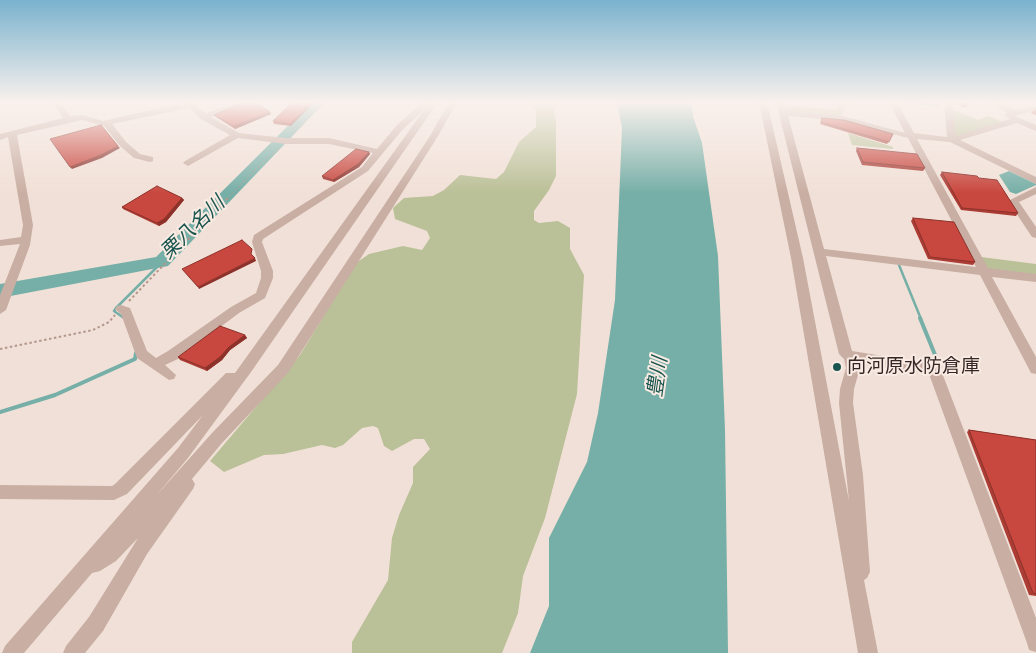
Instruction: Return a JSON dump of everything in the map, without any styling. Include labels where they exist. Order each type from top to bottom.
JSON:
[{"type":"street","points":[[0,137],[18,132]]},
{"type":"street","points":[[114,132],[123,144],[138,156],[150,159]]},
{"type":"street","points":[[232,132],[237,135],[287,141],[336,142],[379,152]]},
{"type":"street","points":[[155,364],[172,355],[235,310],[261,295],[267,278],[267,271],[256,242],[258,237],[360,172],[395,132]]},
{"type":"street","points":[[12,653],[87,568],[183,453],[246,368],[412,132]]},
{"type":"street","points":[[87,568],[110,555],[184,478],[217,438],[283,369],[436,132]]},
{"type":"street","points":[[770,132],[797,258],[858,586],[868,653]]},
{"type":"street","points":[[789,132],[846,354],[850,357],[853,368],[846,394],[861,554],[861,575],[858,586]]},
{"type":"street","points":[[898,132],[911,136],[952,140],[1036,181]]},
{"type":"street","points":[[909,132],[1036,369]]},
{"type":"street","points":[[951,132],[952,140]]},
{"type":"street","points":[[952,140],[977,132]]},
{"type":"street","points":[[0,310],[26,240],[28,225],[12,134]]},
{"type":"street","points":[[188,163],[237,135]]},
{"type":"street","points":[[1036,190],[1013,201],[1036,235]]},
{"type":"street","points":[[0,243],[26,240]]},
{"type":"street","points":[[821,252],[1036,278]]},
{"type":"street","points":[[121,309],[126,311],[142,354],[169,375]]},
{"type":"street","points":[[850,357],[934,370],[1036,641]]},
{"type":"street","points":[[0,492],[114,493],[121,489],[237,371],[246,368]]},
{"type":"street","points":[[73,653],[96,624],[141,548],[185,488],[188,481],[184,478]]},
{"type":"path","points":[[0,349],[93,330],[109,322],[294,132]]},
{"type":"green space","points":[[530,132],[556,132],[556,176],[549,190],[534,211],[534,220],[539,223],[558,221],[570,228],[570,249],[584,275],[577,394],[545,518],[523,576],[518,613],[502,653],[352,653],[352,642],[388,580],[392,538],[399,515],[413,483],[413,467],[430,449],[424,439],[414,439],[392,451],[384,446],[378,428],[373,426],[362,428],[343,445],[335,448],[322,445],[283,454],[264,455],[224,472],[210,461],[300,355],[356,263],[369,254],[403,246],[422,250],[430,238],[427,231],[395,219],[393,208],[404,198],[433,196],[444,190],[460,175],[496,179],[504,172],[519,142]]},
{"type":"green space","points":[[954,132],[972,132],[954,138]]},
{"type":"green space","points":[[848,133],[893,147],[893,149],[852,145]]},
{"type":"green space","points":[[981,257],[1036,264],[1036,276],[988,270]]},
{"type":"water","name":"豊川","points":[[622,132],[698,132],[702,143],[718,256],[725,430],[728,653],[530,653],[549,606],[549,538],[587,462],[598,413],[615,300]]},
{"type":"water","points":[[1009,171],[1036,185],[1016,194],[1010,192],[999,175]]},
{"type":"building","points":[[74,132],[107,132],[118,146],[70,167],[50,139]]},
{"type":"building","points":[[857,132],[893,134],[889,142]]},
{"type":"building","points":[[857,148],[917,154],[925,168],[863,162]]},
{"type":"building","points":[[356,149],[369,152],[358,164],[333,180],[322,176]]},
{"type":"building","points":[[942,172],[997,180],[1018,213],[962,208]]},
{"type":"building","points":[[157,186],[182,198],[164,219],[157,223],[122,207]]},
{"type":"building","points":[[913,218],[954,222],[975,262],[930,257]]},
{"type":"building","points":[[242,240],[252,249],[251,254],[255,258],[198,287],[182,269]]},
{"type":"building","points":[[220,326],[245,335],[205,368],[178,357]]},
{"type":"building","points":[[969,430],[1036,440],[1036,594],[1033,593]]},
{"type":"waterway","name":"栗八名川","points":[[0,291],[162,262],[289,132]]},
{"type":"waterway","points":[[124,318],[114,311],[116,308],[162,262]]},
{"type":"waterway","points":[[899,265],[921,319]]},
{"type":"waterway","points":[[920,318],[940,367]]},
{"type":"waterway","points":[[0,412],[55,395],[135,359],[136,353]]},
{"type":"place","name":"向河原水防倉庫","points":[[837,367]]}]
